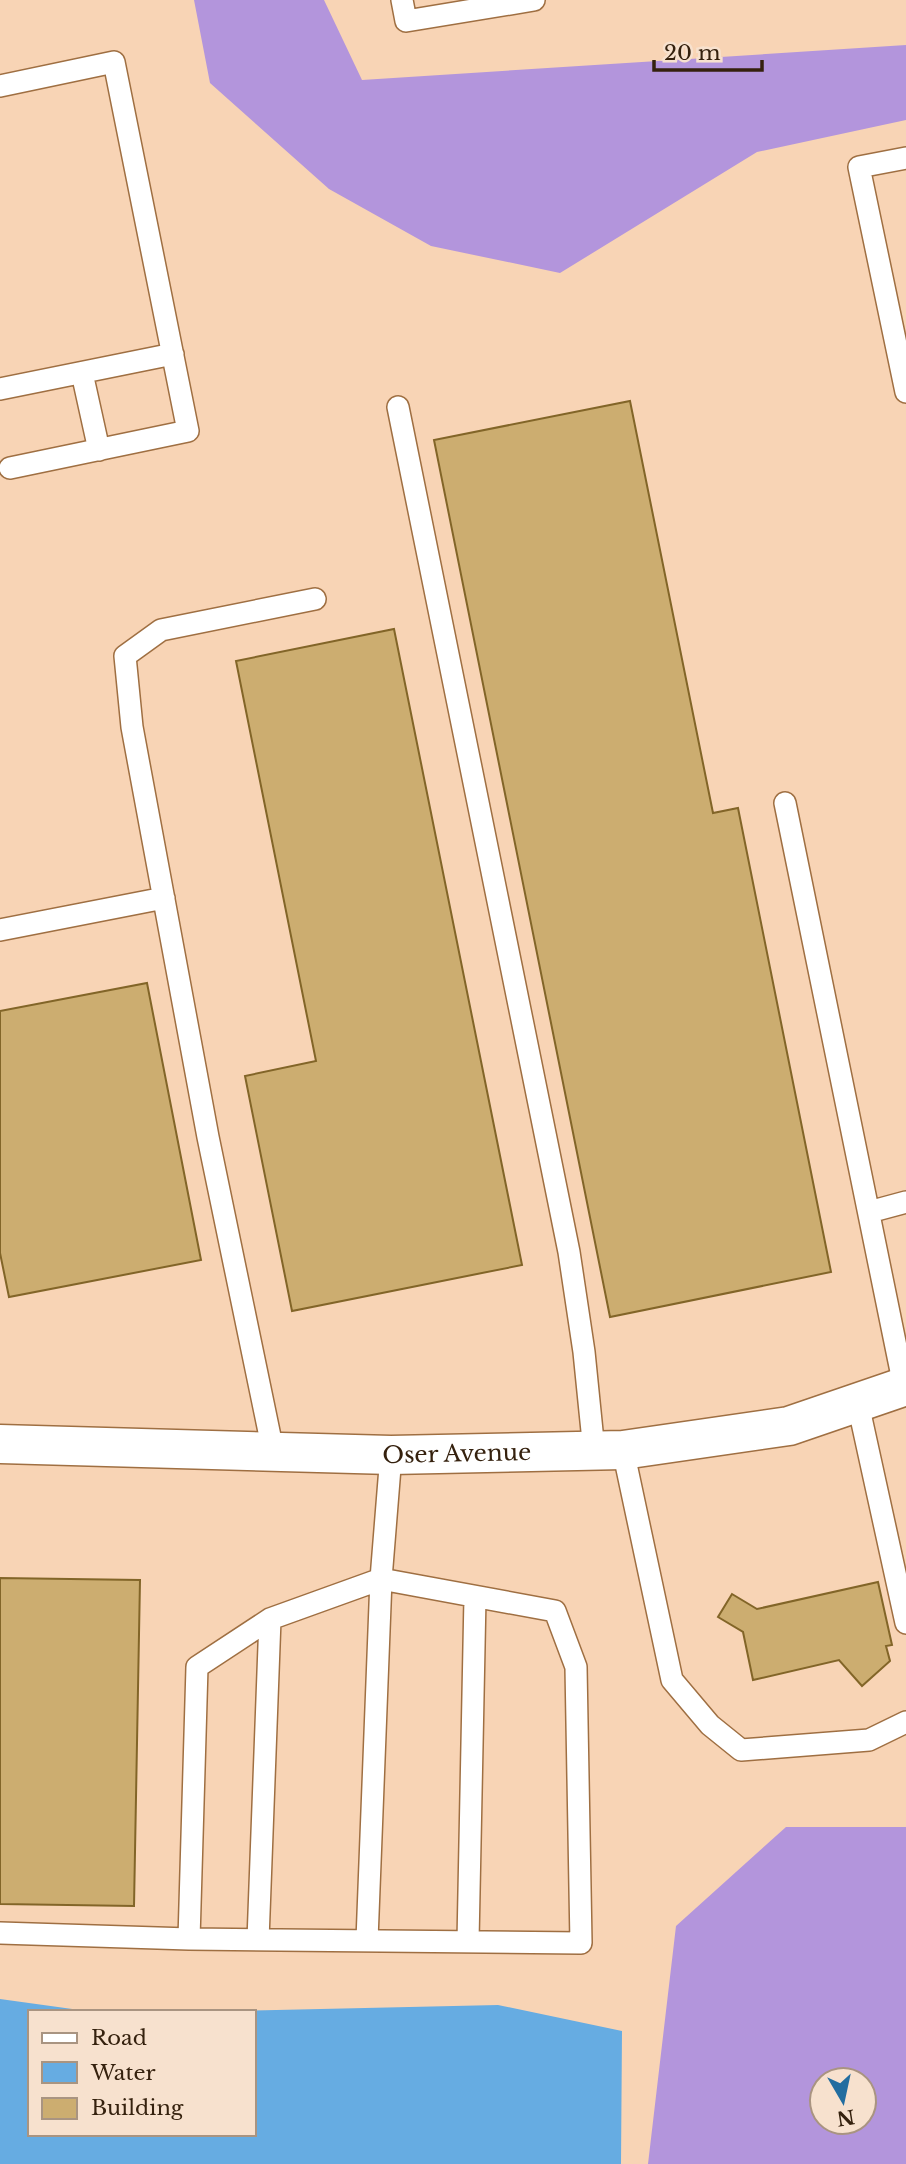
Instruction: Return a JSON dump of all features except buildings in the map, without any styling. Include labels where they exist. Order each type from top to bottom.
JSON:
[{"type":"street","name":"Oser Avenue","points":[[0,1444],[391,1455],[608,1450],[789,1426],[905,1386]]},
{"type":"lane","points":[[402,0],[406,21],[522,1]]},
{"type":"lane","points":[[0,86],[114,62],[188,430],[10,468]]},
{"type":"lane","points":[[906,158],[859,167],[906,393]]},
{"type":"lane","points":[[0,389],[173,354]]},
{"type":"lane","points":[[82,373],[99,450]]},
{"type":"lane","points":[[398,407],[569,1252],[584,1352],[608,1450],[672,1679],[710,1726],[741,1750],[869,1740],[906,1722]]},
{"type":"lane","points":[[273,1451],[208,1137],[132,727],[125,656],[161,630],[315,598]]},
{"type":"lane","points":[[785,803],[905,1386]]},
{"type":"lane","points":[[0,930],[164,898]]},
{"type":"lane","points":[[869,1212],[906,1202]]},
{"type":"lane","points":[[858,1404],[906,1623]]},
{"type":"lane","points":[[367,1940],[381,1579],[391,1455]]},
{"type":"lane","points":[[0,1933],[189,1939],[581,1943],[576,1667],[555,1611],[381,1579],[270,1619],[197,1667],[189,1939]]},
{"type":"lane","points":[[468,1941],[475,1597]]},
{"type":"lane","points":[[258,1940],[270,1619]]},
{"type":"shaded area","points":[[0,0],[906,0],[906,2164],[0,2164]]},
{"type":"shaded area","points":[[194,0],[324,0],[362,80],[906,45],[906,120],[757,152],[560,273],[431,246],[329,189],[210,83]]},
{"type":"shaded area","points":[[786,1827],[906,1827],[906,2164],[648,2164],[676,1926]]},
{"type":"water","points":[[0,1999],[80,2010],[28,2010],[28,2136],[256,2136],[256,2010],[498,2005],[622,2031],[621,2164],[0,2164]]}]
